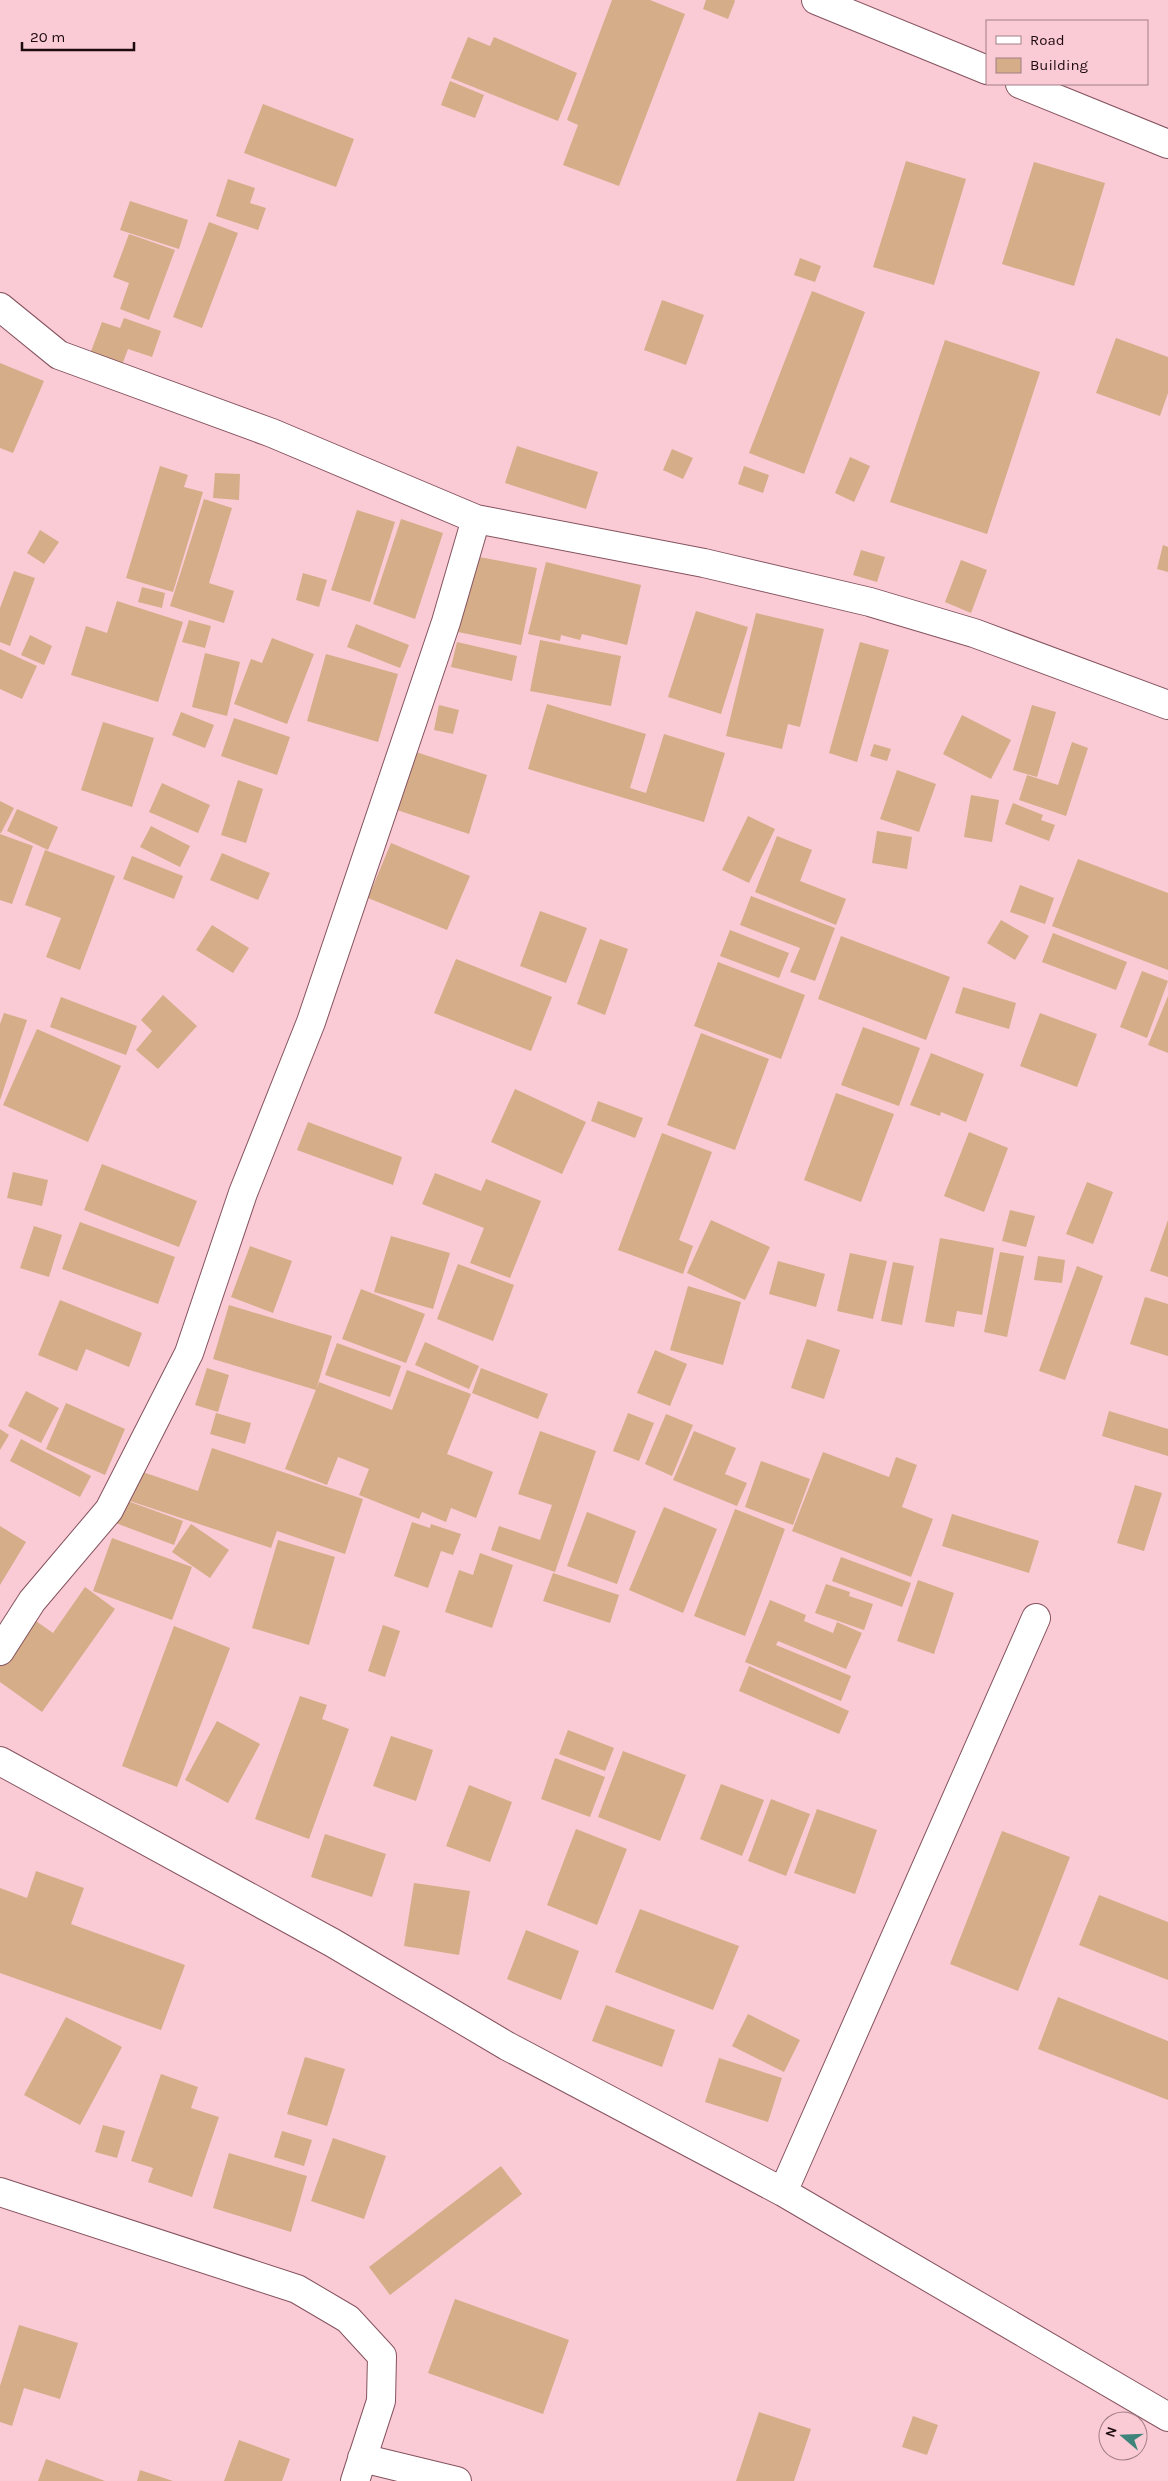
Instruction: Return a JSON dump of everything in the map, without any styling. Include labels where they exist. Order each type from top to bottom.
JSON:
[{"type":"street","points":[[816,0],[986,70]]},
{"type":"street","points":[[1022,85],[1168,144]]},
{"type":"street","points":[[0,307],[59,355],[272,433],[476,519],[704,563],[870,602],[974,633],[1168,705]]},
{"type":"street","points":[[0,1651],[32,1601],[109,1510],[189,1353],[243,1193],[311,1022],[446,622],[476,519]]},
{"type":"street","points":[[783,2192],[1036,1618]]},
{"type":"street","points":[[0,1762],[333,1943],[507,2046],[783,2192],[1168,2417]]},
{"type":"street","points":[[0,2192],[297,2289],[348,2319],[382,2356],[381,2402],[359,2469],[457,2481]]},
{"type":"building","points":[[612,0],[650,0],[685,14],[619,186],[563,165],[578,125],[567,120]]},
{"type":"building","points":[[706,0],[734,0],[728,19],[703,9]]},
{"type":"building","points":[[468,37],[490,46],[494,37],[577,73],[558,121],[451,78]]},
{"type":"building","points":[[450,81],[484,95],[475,118],[441,105]]},
{"type":"building","points":[[263,104],[354,139],[336,187],[244,153]]},
{"type":"building","points":[[906,161],[966,179],[934,285],[873,267]]},
{"type":"building","points":[[1034,162],[1105,183],[1074,286],[1002,264]]},
{"type":"building","points":[[228,179],[255,188],[250,203],[266,208],[258,230],[216,216]]},
{"type":"building","points":[[130,201],[188,220],[179,249],[120,230]]},
{"type":"building","points":[[209,222],[238,233],[202,328],[173,317]]},
{"type":"building","points":[[129,234],[175,250],[149,320],[120,309],[129,283],[113,277]]},
{"type":"building","points":[[800,258],[821,266],[815,282],[794,275]]},
{"type":"building","points":[[812,291],[865,312],[804,474],[749,453]]},
{"type":"building","points":[[662,300],[704,315],[686,365],[644,350]]},
{"type":"building","points":[[124,318],[161,331],[152,357],[128,349],[122,365],[90,354],[102,322],[120,328]]},
{"type":"building","points":[[1116,338],[1168,357],[1168,393],[1160,416],[1096,393]]},
{"type":"building","points":[[945,340],[1040,372],[987,534],[890,502]]},
{"type":"building","points":[[0,363],[44,381],[13,453],[0,448]]},
{"type":"building","points":[[517,446],[598,472],[586,509],[505,483]]},
{"type":"building","points":[[672,449],[693,458],[683,479],[663,470]]},
{"type":"building","points":[[850,457],[870,466],[854,502],[835,493]]},
{"type":"building","points":[[160,466],[188,475],[184,487],[203,492],[173,592],[126,578]]},
{"type":"building","points":[[744,466],[769,475],[763,493],[738,484]]},
{"type":"building","points":[[215,473],[240,474],[239,500],[213,498]]},
{"type":"building","points":[[204,499],[232,508],[209,583],[234,591],[224,623],[170,606]]},
{"type":"building","points":[[357,510],[395,522],[370,602],[331,590]]},
{"type":"building","points":[[401,519],[443,533],[415,619],[373,604]]},
{"type":"building","points":[[40,530],[59,542],[44,564],[27,553]]},
{"type":"building","points":[[1163,545],[1168,547],[1168,572],[1157,569]]},
{"type":"building","points":[[861,550],[885,557],[877,582],[853,575]]},
{"type":"building","points":[[474,556],[537,568],[521,645],[458,632]]},
{"type":"building","points":[[961,560],[987,570],[971,613],[945,602]]},
{"type":"building","points":[[546,562],[641,585],[627,645],[582,634],[580,640],[561,635],[560,641],[528,634]]},
{"type":"building","points":[[14,571],[35,578],[10,646],[0,642],[0,608]]},
{"type":"building","points":[[303,573],[327,580],[319,607],[296,600]]},
{"type":"building","points":[[142,587],[165,593],[162,608],[138,602]]},
{"type":"building","points":[[117,601],[183,622],[158,702],[71,675],[86,626],[107,633]]},
{"type":"building","points":[[696,611],[748,627],[721,714],[668,697]]},
{"type":"building","points":[[756,613],[824,629],[800,727],[788,724],[782,749],[726,736]]},
{"type":"building","points":[[189,620],[211,626],[205,648],[182,642]]},
{"type":"building","points":[[356,624],[409,645],[400,668],[347,647]]},
{"type":"building","points":[[30,635],[52,646],[44,665],[21,655]]},
{"type":"building","points":[[272,638],[314,654],[287,724],[234,704],[251,659],[262,663]]},
{"type":"building","points":[[540,640],[621,656],[611,706],[530,691]]},
{"type":"building","points":[[457,642],[517,656],[512,681],[451,667]]},
{"type":"building","points":[[860,642],[889,650],[857,762],[829,753]]},
{"type":"building","points":[[0,649],[37,666],[22,699],[0,689]]},
{"type":"building","points":[[205,653],[240,662],[227,716],[192,707]]},
{"type":"building","points":[[326,654],[398,674],[378,742],[307,721]]},
{"type":"building","points":[[547,704],[646,734],[630,788],[646,793],[664,734],[725,753],[704,822],[528,769]]},
{"type":"building","points":[[439,705],[459,710],[453,734],[434,730]]},
{"type":"building","points":[[1032,705],[1056,712],[1037,777],[1013,770]]},
{"type":"building","points":[[181,712],[214,725],[205,748],[172,735]]},
{"type":"building","points":[[962,715],[1011,740],[991,779],[943,754]]},
{"type":"building","points":[[234,718],[290,737],[277,775],[221,756]]},
{"type":"building","points":[[103,722],[154,738],[132,807],[81,790]]},
{"type":"building","points":[[1072,742],[1088,748],[1066,816],[1019,800],[1027,775],[1058,785]]},
{"type":"building","points":[[874,744],[891,749],[887,761],[870,756]]},
{"type":"building","points":[[416,752],[487,775],[469,834],[397,810]]},
{"type":"building","points":[[897,770],[936,784],[919,832],[880,819]]},
{"type":"building","points":[[238,780],[263,789],[246,843],[221,835]]},
{"type":"building","points":[[162,783],[210,805],[198,833],[149,812]]},
{"type":"building","points":[[971,795],[999,800],[992,842],[964,837]]},
{"type":"building","points":[[0,801],[14,808],[1,833],[0,833]]},
{"type":"building","points":[[1013,803],[1043,815],[1041,820],[1055,825],[1049,841],[1005,824]]},
{"type":"building","points":[[17,809],[58,827],[48,850],[7,831]]},
{"type":"building","points":[[748,816],[775,829],[749,883],[722,870]]},
{"type":"building","points":[[151,826],[190,846],[180,867],[140,847]]},
{"type":"building","points":[[877,831],[912,837],[907,869],[872,863]]},
{"type":"building","points":[[0,834],[33,846],[12,904],[0,900]]},
{"type":"building","points":[[777,836],[812,850],[800,881],[846,899],[836,925],[755,892]]},
{"type":"building","points":[[391,843],[470,876],[447,930],[368,898]]},
{"type":"building","points":[[45,850],[115,876],[80,970],[46,957],[61,918],[25,905]]},
{"type":"building","points":[[222,853],[270,873],[258,900],[210,880]]},
{"type":"building","points":[[132,856],[183,876],[174,899],[123,879]]},
{"type":"building","points":[[1078,859],[1168,893],[1168,970],[1052,926]]},
{"type":"building","points":[[1020,885],[1054,898],[1045,924],[1010,912]]},
{"type":"building","points":[[751,896],[835,928],[815,981],[790,972],[800,948],[740,925]]},
{"type":"building","points":[[540,911],[587,928],[566,983],[520,966]]},
{"type":"building","points":[[1001,920],[1029,936],[1015,960],[987,943]]},
{"type":"building","points":[[212,925],[249,948],[233,973],[196,950]]},
{"type":"building","points":[[730,930],[789,953],[779,978],[720,956]]},
{"type":"building","points":[[1053,933],[1127,962],[1116,990],[1042,962]]},
{"type":"building","points":[[841,936],[950,977],[926,1040],[818,999]]},
{"type":"building","points":[[600,939],[628,949],[605,1015],[577,1004]]},
{"type":"building","points":[[456,959],[552,997],[531,1051],[434,1013]]},
{"type":"building","points":[[718,962],[805,995],[781,1059],[694,1026]]},
{"type":"building","points":[[1142,971],[1168,981],[1147,1038],[1120,1027]]},
{"type":"building","points":[[963,987],[1016,1003],[1009,1029],[955,1013]]},
{"type":"building","points":[[163,995],[197,1026],[158,1069],[136,1050],[152,1031],[141,1020]]},
{"type":"building","points":[[1168,996],[1168,1053],[1148,1045]]},
{"type":"building","points":[[61,997],[137,1026],[126,1055],[50,1027]]},
{"type":"building","points":[[4,1013],[27,1020],[0,1100],[0,1024]]},
{"type":"building","points":[[1040,1013],[1097,1034],[1077,1087],[1020,1066]]},
{"type":"building","points":[[863,1027],[920,1048],[899,1106],[841,1085]]},
{"type":"building","points":[[37,1029],[121,1066],[88,1142],[3,1105]]},
{"type":"building","points":[[701,1033],[769,1059],[735,1150],[667,1125]]},
{"type":"building","points":[[931,1053],[984,1074],[966,1122],[941,1112],[940,1116],[910,1105]]},
{"type":"building","points":[[515,1089],[586,1122],[562,1174],[491,1142]]},
{"type":"building","points":[[836,1093],[894,1114],[861,1202],[804,1180]]},
{"type":"building","points":[[598,1101],[643,1118],[635,1138],[591,1121]]},
{"type":"building","points":[[308,1122],[402,1157],[393,1185],[297,1150]]},
{"type":"building","points":[[969,1132],[1008,1148],[984,1212],[944,1196]]},
{"type":"building","points":[[662,1133],[712,1152],[679,1240],[693,1246],[683,1274],[618,1250]]},
{"type":"building","points":[[102,1164],[197,1201],[179,1247],[84,1210]]},
{"type":"building","points":[[13,1172],[48,1180],[42,1206],[7,1198]]},
{"type":"building","points":[[435,1173],[481,1191],[486,1179],[541,1201],[510,1278],[470,1263],[484,1228],[422,1204]]},
{"type":"building","points":[[1087,1182],[1113,1192],[1093,1244],[1066,1234]]},
{"type":"building","points":[[1010,1210],[1035,1216],[1026,1247],[1002,1241]]},
{"type":"building","points":[[711,1220],[770,1247],[745,1300],[687,1273]]},
{"type":"building","points":[[1168,1220],[1168,1277],[1150,1271]]},
{"type":"building","points":[[80,1222],[175,1257],[158,1304],[62,1269]]},
{"type":"building","points":[[34,1226],[62,1235],[49,1277],[20,1268]]},
{"type":"building","points":[[391,1236],[450,1253],[433,1309],[374,1292]]},
{"type":"building","points":[[940,1238],[994,1248],[982,1315],[957,1311],[954,1327],[925,1322]]},
{"type":"building","points":[[250,1246],[292,1261],[273,1313],[231,1297]]},
{"type":"building","points":[[1000,1252],[1024,1256],[1007,1337],[984,1332]]},
{"type":"building","points":[[850,1253],[887,1261],[873,1319],[837,1311]]},
{"type":"building","points":[[1038,1256],[1065,1260],[1062,1283],[1034,1280]]},
{"type":"building","points":[[778,1261],[825,1274],[816,1307],[769,1294]]},
{"type":"building","points":[[893,1262],[914,1266],[902,1325],[881,1321]]},
{"type":"building","points":[[458,1264],[514,1285],[493,1341],[437,1319]]},
{"type":"building","points":[[1077,1266],[1103,1276],[1065,1380],[1039,1371]]},
{"type":"building","points":[[688,1286],[741,1302],[723,1365],[670,1350]]},
{"type":"building","points":[[361,1289],[425,1314],[406,1363],[342,1339]]},
{"type":"building","points":[[1145,1297],[1168,1304],[1168,1356],[1130,1344]]},
{"type":"building","points":[[60,1300],[142,1333],[129,1367],[86,1349],[77,1371],[38,1355]]},
{"type":"building","points":[[229,1305],[332,1336],[316,1390],[213,1359]]},
{"type":"building","points":[[807,1339],[840,1350],[824,1399],[791,1388]]},
{"type":"building","points":[[425,1342],[479,1366],[469,1389],[415,1365]]},
{"type":"building","points":[[337,1343],[401,1366],[390,1397],[325,1375]]},
{"type":"building","points":[[655,1350],[687,1364],[670,1406],[637,1393]]},
{"type":"building","points":[[207,1368],[229,1375],[218,1412],[195,1405]]},
{"type":"building","points":[[481,1368],[548,1394],[538,1419],[472,1393]]},
{"type":"building","points":[[407,1370],[471,1394],[447,1454],[493,1472],[476,1518],[451,1508],[446,1522],[422,1512],[419,1519],[359,1495],[369,1469],[338,1457],[327,1485],[285,1469],[319,1382],[392,1410]]},
{"type":"building","points":[[26,1391],[59,1408],[41,1443],[8,1426]]},
{"type":"building","points":[[66,1403],[125,1429],[105,1475],[46,1449]]},
{"type":"building","points":[[1109,1411],[1168,1429],[1168,1456],[1102,1436]]},
{"type":"building","points":[[216,1413],[251,1423],[245,1444],[210,1434]]},
{"type":"building","points":[[628,1413],[654,1423],[639,1461],[613,1451]]},
{"type":"building","points":[[666,1414],[693,1425],[672,1476],[645,1464]]},
{"type":"building","points":[[0,1429],[9,1435],[0,1450]]},
{"type":"building","points":[[540,1431],[596,1451],[555,1572],[491,1550],[499,1526],[540,1540],[552,1505],[518,1494]]},
{"type":"building","points":[[694,1431],[736,1448],[725,1474],[747,1483],[737,1506],[673,1480]]},
{"type":"building","points":[[21,1439],[91,1476],[80,1497],[10,1461]]},
{"type":"building","points":[[212,1448],[363,1499],[345,1554],[277,1531],[271,1548],[127,1500],[137,1470],[198,1491]]},
{"type":"building","points":[[823,1452],[889,1477],[896,1457],[917,1465],[902,1507],[933,1519],[911,1577],[792,1531]]},
{"type":"building","points":[[761,1461],[810,1479],[793,1525],[745,1507]]},
{"type":"building","points":[[1135,1485],[1162,1493],[1144,1551],[1117,1543]]},
{"type":"building","points":[[122,1499],[183,1521],[174,1545],[113,1522]]},
{"type":"building","points":[[664,1507],[717,1529],[683,1613],[629,1590]]},
{"type":"building","points":[[735,1509],[785,1529],[745,1636],[694,1616]]},
{"type":"building","points":[[587,1512],[636,1531],[617,1584],[567,1566]]},
{"type":"building","points":[[952,1514],[1039,1541],[1029,1573],[942,1546]]},
{"type":"building","points":[[412,1522],[430,1528],[431,1524],[461,1534],[453,1555],[441,1551],[428,1588],[394,1576]]},
{"type":"building","points":[[191,1524],[229,1550],[210,1578],[172,1552]]},
{"type":"building","points":[[0,1526],[26,1542],[0,1585]]},
{"type":"building","points":[[112,1538],[192,1567],[172,1620],[93,1591]]},
{"type":"building","points":[[278,1540],[335,1557],[309,1645],[252,1628]]},
{"type":"building","points":[[480,1553],[513,1565],[492,1628],[445,1612],[459,1570],[473,1575]]},
{"type":"building","points":[[841,1557],[911,1583],[902,1607],[832,1581]]},
{"type":"building","points":[[553,1573],[619,1595],[610,1623],[543,1601]]},
{"type":"building","points":[[918,1580],[954,1593],[934,1654],[897,1641]]},
{"type":"building","points":[[826,1584],[850,1592],[849,1596],[873,1604],[864,1630],[815,1613]]},
{"type":"building","points":[[85,1587],[115,1609],[42,1712],[0,1682],[0,1666],[33,1619],[53,1633]]},
{"type":"building","points":[[770,1600],[806,1615],[804,1621],[833,1633],[837,1622],[862,1633],[846,1669],[778,1641],[776,1645],[851,1676],[841,1701],[745,1662]]},
{"type":"building","points":[[383,1625],[400,1631],[385,1677],[368,1671]]},
{"type":"building","points":[[174,1626],[230,1648],[177,1787],[122,1766]]},
{"type":"building","points":[[749,1666],[849,1711],[839,1734],[739,1691]]},
{"type":"building","points":[[300,1696],[327,1705],[322,1719],[349,1729],[309,1839],[255,1819]]},
{"type":"building","points":[[217,1721],[260,1744],[228,1803],[185,1780]]},
{"type":"building","points":[[568,1730],[614,1748],[605,1771],[559,1754]]},
{"type":"building","points":[[391,1736],[433,1750],[416,1801],[373,1786]]},
{"type":"building","points":[[623,1751],[686,1775],[660,1841],[598,1817]]},
{"type":"building","points":[[555,1758],[605,1777],[590,1817],[541,1799]]},
{"type":"building","points":[[721,1784],[764,1800],[742,1856],[700,1839]]},
{"type":"building","points":[[469,1785],[512,1802],[490,1862],[446,1846]]},
{"type":"building","points":[[771,1799],[810,1814],[786,1876],[748,1861]]},
{"type":"building","points":[[817,1809],[877,1830],[855,1894],[794,1873]]},
{"type":"building","points":[[576,1829],[627,1849],[597,1925],[547,1905]]},
{"type":"building","points":[[1002,1831],[1070,1857],[1018,1991],[950,1964]]},
{"type":"building","points":[[325,1834],[386,1854],[372,1897],[311,1877]]},
{"type":"building","points":[[36,1871],[84,1888],[71,1924],[185,1965],[161,2030],[0,1973],[0,1888],[27,1898]]},
{"type":"building","points":[[414,1883],[470,1891],[459,1955],[404,1946]]},
{"type":"building","points":[[1099,1895],[1168,1922],[1168,1980],[1079,1945]]},
{"type":"building","points":[[640,1909],[739,1946],[713,2010],[615,1972]]},
{"type":"building","points":[[526,1930],[579,1951],[561,2000],[507,1979]]},
{"type":"building","points":[[1058,1997],[1168,2041],[1168,2100],[1038,2049]]},
{"type":"building","points":[[606,2005],[675,2030],[662,2067],[592,2041]]},
{"type":"building","points":[[748,2014],[800,2040],[784,2072],[732,2046]]},
{"type":"building","points":[[66,2017],[122,2047],[80,2125],[24,2095]]},
{"type":"building","points":[[305,2057],[345,2069],[327,2126],[287,2114]]},
{"type":"building","points":[[719,2058],[782,2078],[768,2122],[705,2102]]},
{"type":"building","points":[[161,2074],[198,2087],[191,2108],[219,2117],[192,2197],[148,2182],[153,2168],[131,2161]]},
{"type":"building","points":[[103,2125],[125,2131],[117,2158],[95,2152]]},
{"type":"building","points":[[282,2131],[312,2140],[304,2166],[274,2157]]},
{"type":"building","points":[[333,2138],[386,2156],[364,2219],[311,2201]]},
{"type":"building","points":[[229,2153],[307,2176],[291,2232],[213,2208]]},
{"type":"building","points":[[501,2166],[522,2194],[390,2295],[369,2267]]},
{"type":"building","points":[[455,2299],[569,2340],[543,2414],[428,2373]]},
{"type":"building","points":[[19,2325],[78,2343],[60,2399],[24,2388],[12,2426],[0,2422],[0,2386]]},
{"type":"building","points":[[759,2412],[811,2429],[794,2481],[736,2481]]},
{"type":"building","points":[[913,2416],[938,2425],[927,2455],[902,2447]]},
{"type":"building","points":[[239,2440],[290,2459],[282,2481],[224,2481]]},
{"type":"building","points":[[46,2459],[105,2481],[38,2481]]},
{"type":"building","points":[[140,2470],[173,2481],[137,2481]]}]
